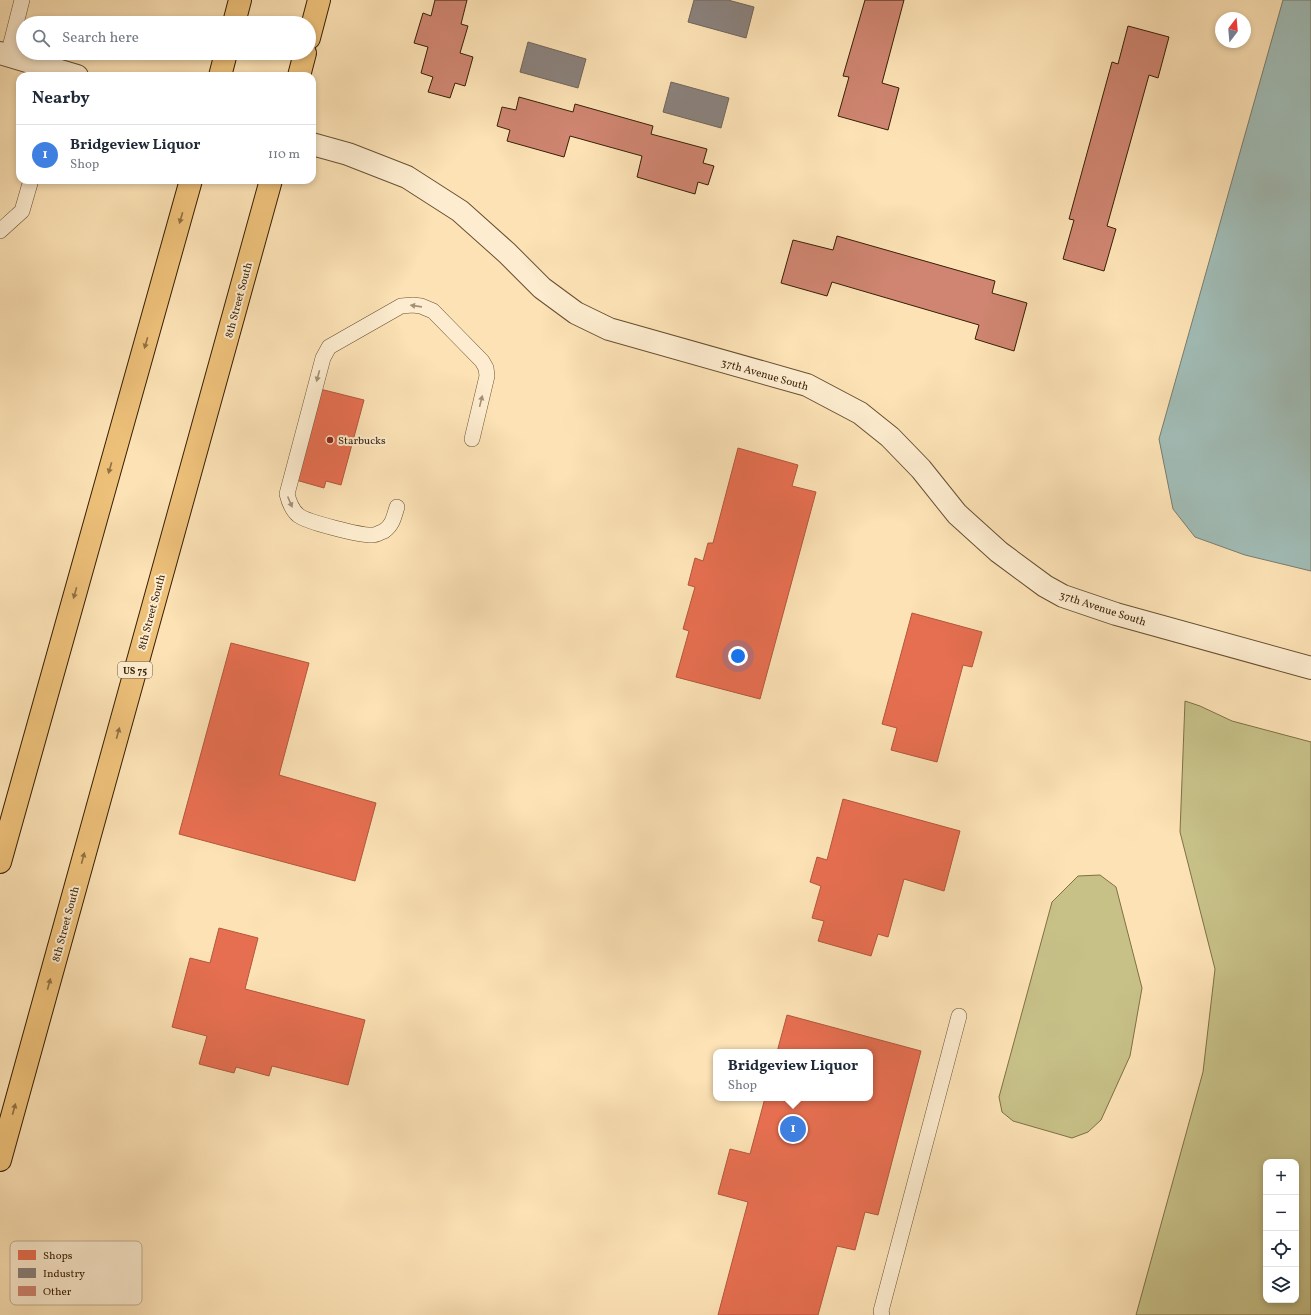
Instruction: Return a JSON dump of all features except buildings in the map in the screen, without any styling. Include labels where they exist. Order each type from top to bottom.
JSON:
[{"type":"main road","points":[[236,16],[240,0]]},
{"type":"main road","points":[[315,16],[319,0]]},
{"type":"main road","points":[[221,72],[224,60]]},
{"type":"main road","points":[[300,72],[303,60]]},
{"type":"main road","points":[[0,862],[190,184]]},
{"type":"main road","name":"8th Street South","points":[[0,1160],[270,184]]},
{"type":"street","points":[[4,54],[16,58]]},
{"type":"street","points":[[23,60],[60,72]]},
{"type":"street","name":"37th Avenue South","points":[[316,145],[348,154],[406,177],[460,211],[508,253],[542,288],[576,313],[609,329],[807,385],[860,413],[890,436],[921,469],[957,514],[999,552],[1045,586],[1063,596],[1116,614],[1311,668]]},
{"type":"lane","points":[[17,16],[22,0]]},
{"type":"lane","points":[[4,54],[16,18]]},
{"type":"lane","points":[[0,231],[22,211],[30,184]]},
{"type":"lane","points":[[397,507],[393,522],[385,530],[373,535],[362,534],[309,521],[298,516],[290,504],[287,494],[323,358],[329,347],[401,306],[421,306],[433,311],[482,361],[486,368],[487,376],[472,439]]},
{"type":"lane","points":[[882,1315],[881,1311],[959,1016]]},
{"type":"shaded area","points":[[1185,701],[1200,706],[1232,721],[1311,742],[1311,1315],[1136,1315],[1203,1072],[1215,969],[1180,832]]},
{"type":"shaded area","points":[[1100,875],[1116,887],[1142,988],[1130,1056],[1101,1120],[1088,1132],[1072,1138],[1013,1121],[1002,1112],[999,1097],[1052,902],[1078,876]]},
{"type":"water","points":[[1283,0],[1311,0],[1311,571],[1245,555],[1195,537],[1173,509],[1159,439]]},
{"type":"place","name":"Starbucks","points":[[330,440]]},
{"type":"place","name":"Bridgeview Liquor","points":[[793,1129]]}]
